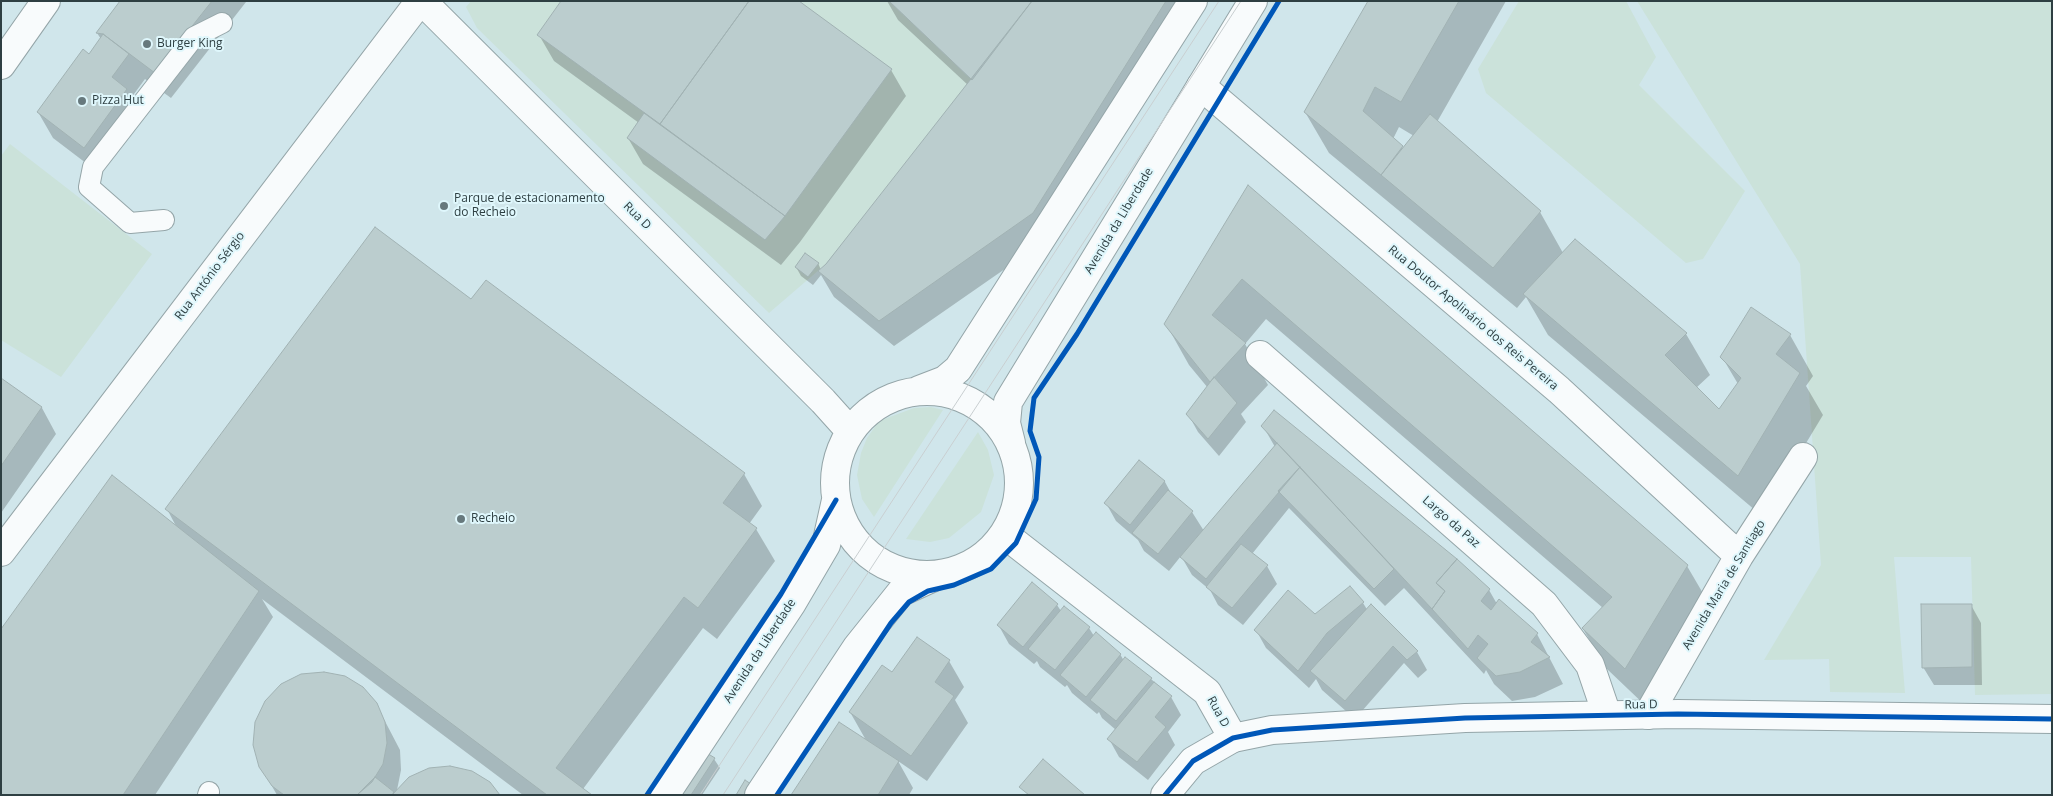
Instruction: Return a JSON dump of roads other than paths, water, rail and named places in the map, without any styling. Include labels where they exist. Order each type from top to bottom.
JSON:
[{"type":"street","points":[[1,64],[46,1]]},
{"type":"street","name":"Rua D","points":[[422,1],[823,401],[850,431]]},
{"type":"street","name":"Rua António Sérgio","points":[[1,552],[422,1]]},
{"type":"street","points":[[937,576],[908,573],[888,566],[869,555],[854,539],[843,520],[836,500],[835,476],[838,460],[850,431],[868,411],[891,397],[945,380],[958,369],[1192,1]]},
{"type":"street","name":"Avenida da Liberdade","points":[[937,576],[959,570],[984,556],[1004,534],[1016,506],[1019,476],[1006,423],[1008,402],[1253,1]]},
{"type":"street","name":"Rua Doutor Apolinário dos Reis Pereira","points":[[1201,86],[1559,390],[1739,556]]},
{"type":"street","name":"Largo da Paz","points":[[1260,355],[1544,604],[1590,665],[1607,715]]},
{"type":"street","points":[[918,390],[937,390],[956,394],[974,403],[990,415],[1003,429],[1012,446]]},
{"type":"street","name":"Avenida Maria de Santiago","points":[[1648,714],[1739,556],[1803,457]]},
{"type":"street","name":"Avenida da Liberdade","points":[[665,795],[792,603],[826,545],[836,500]]},
{"type":"street","name":"Rua D","points":[[1004,534],[1207,692],[1232,738],[1272,730],[1456,719],[1648,714],[2052,719]]},
{"type":"street","points":[[759,795],[857,647],[901,592],[937,576]]},
{"type":"street","points":[[1165,795],[1193,761],[1232,738]]},
{"type":"lane","points":[[164,220],[130,223],[89,187],[93,167],[194,36],[222,23]]},
{"type":"tram line","points":[[700,795],[1219,1]]},
{"type":"tram line","points":[[723,795],[1241,1]]},
{"type":"place","name":"Burger King","points":[[147,44]]},
{"type":"place","name":"Pizza Hut","points":[[82,101]]},
{"type":"place","name":"Parque de estacionamento do Recheio","points":[[444,206]]},
{"type":"place","name":"Recheio","points":[[461,519]]}]
